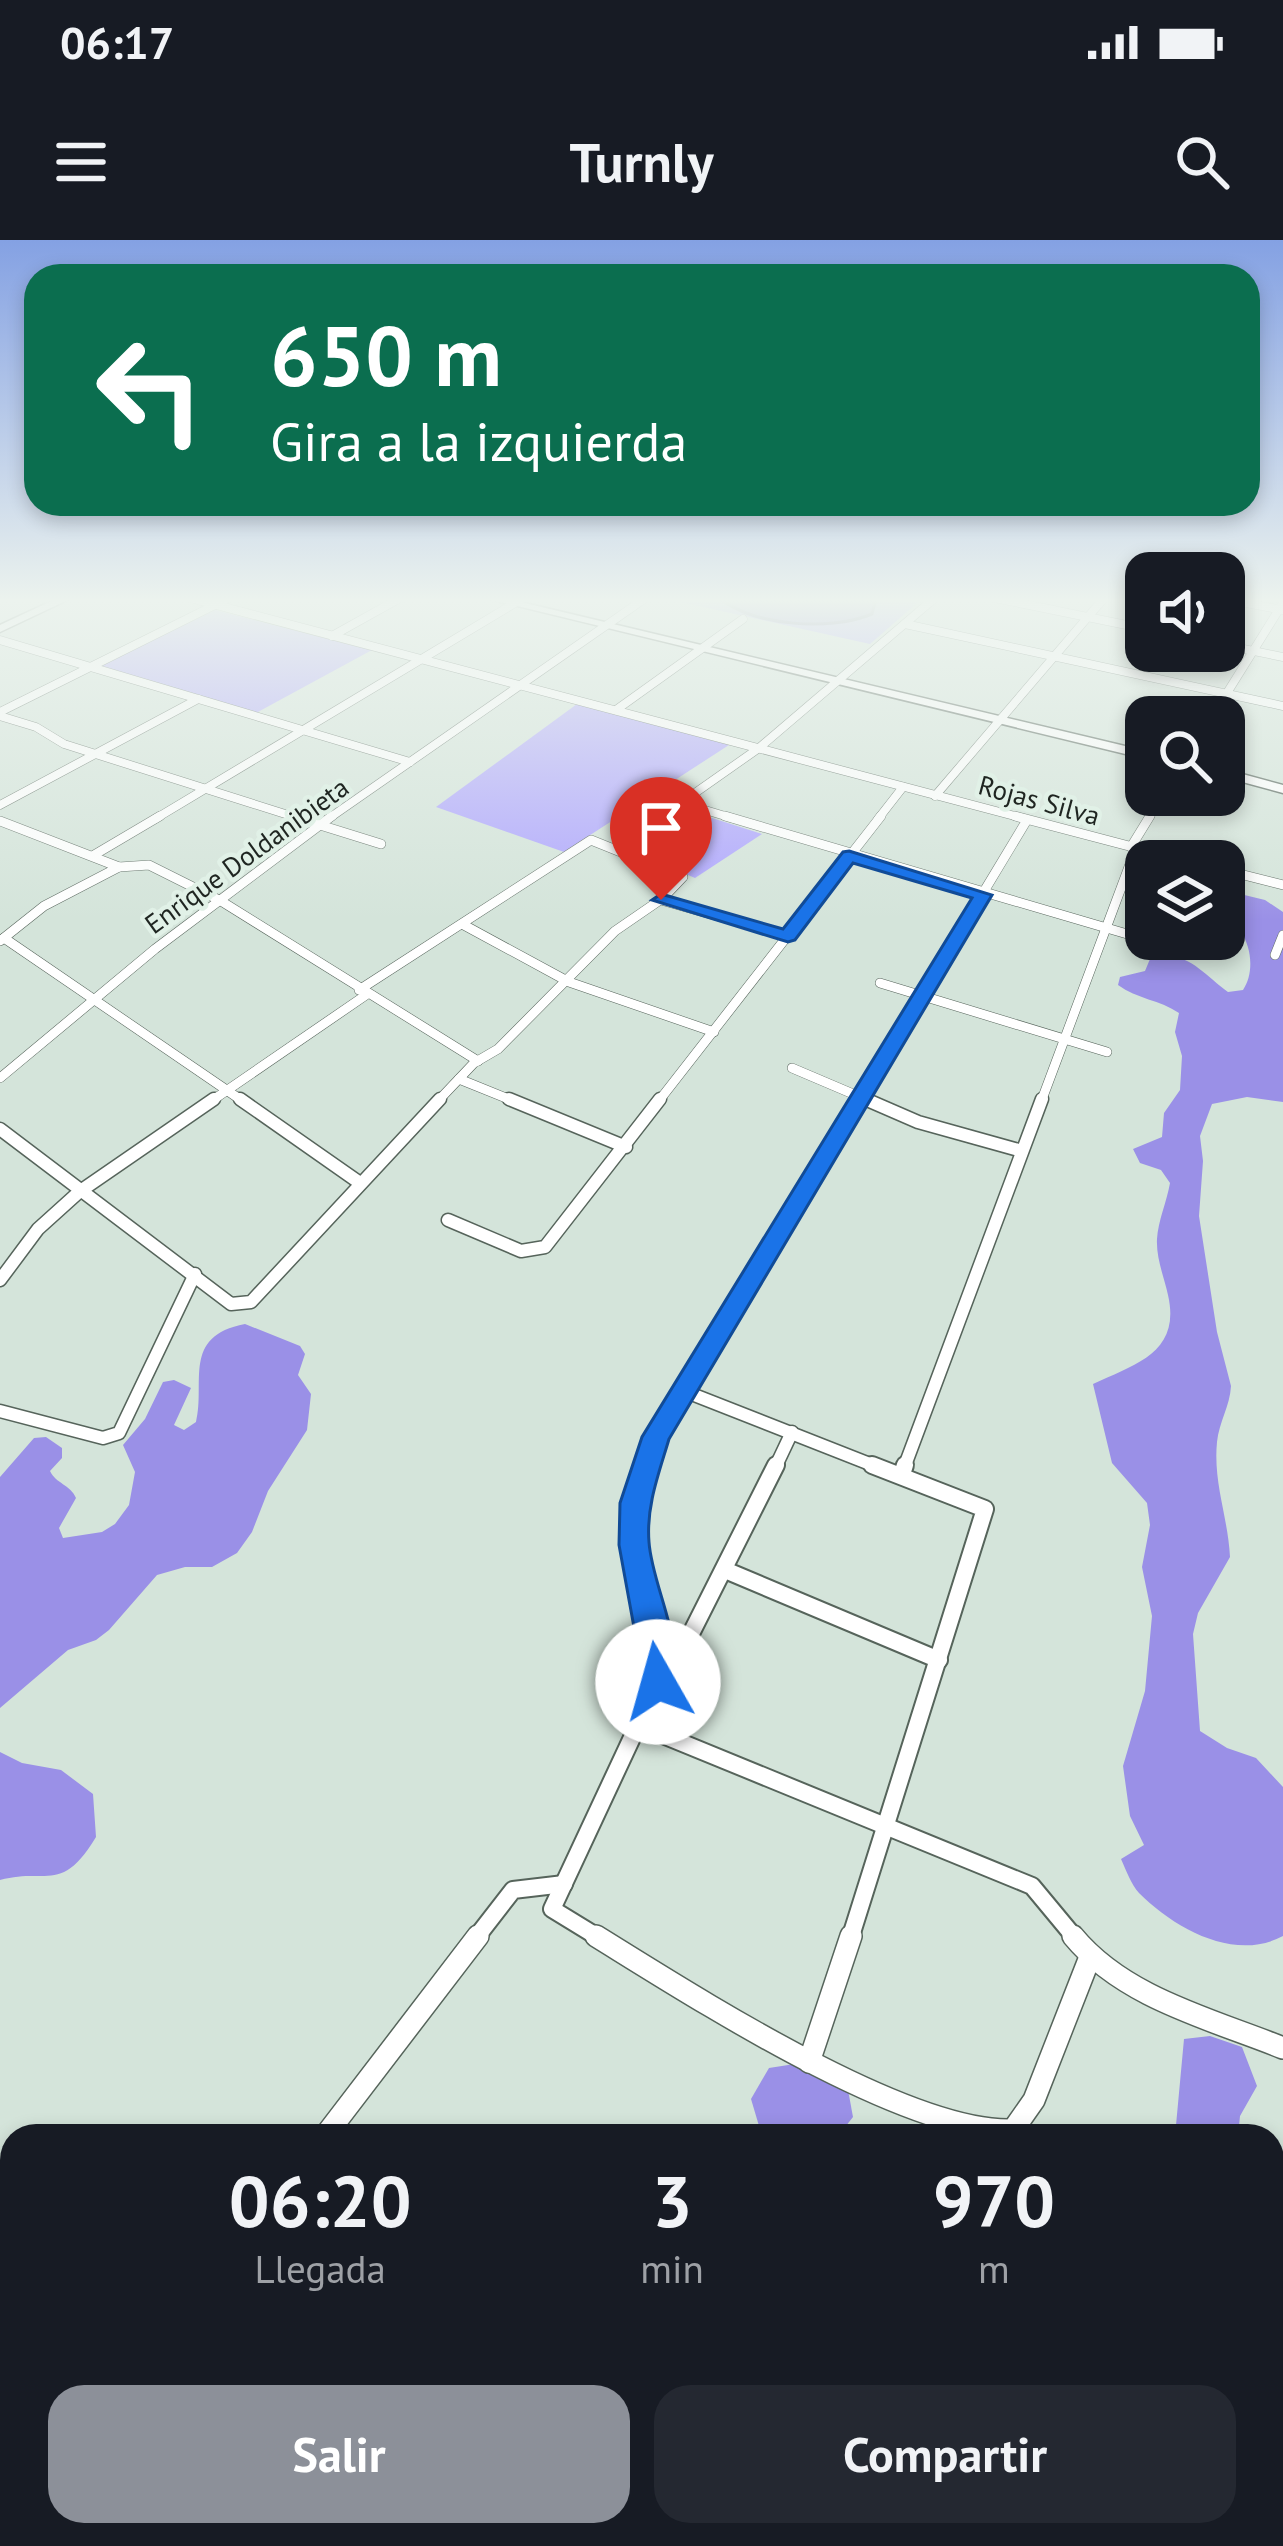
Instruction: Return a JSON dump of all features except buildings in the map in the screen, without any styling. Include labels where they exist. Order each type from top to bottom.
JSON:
[{"type":"main road","points":[[933,705],[1125,749]]},
{"type":"main road","points":[[1245,779],[1283,789]]},
{"type":"street","points":[[0,805],[188,705]]},
{"type":"street","points":[[218,705],[410,762]]},
{"type":"street","points":[[94,855],[346,705]]},
{"type":"street","name":"Enrique Doldanibieta","points":[[0,1078],[96,994],[490,705]]},
{"type":"street","name":"Rojas Silva","points":[[595,705],[1125,846]]},
{"type":"street","points":[[616,710],[624,705]]},
{"type":"street","points":[[616,848],[758,748],[811,705]]},
{"type":"street","points":[[935,796],[1012,705]]},
{"type":"street","points":[[0,714],[96,754],[381,844]]},
{"type":"street","points":[[448,1220],[509,1248],[534,1252],[545,1246],[903,787]]},
{"type":"street","points":[[682,803],[1125,934]]},
{"type":"street","points":[[958,2124],[809,2062],[552,1909],[658,1682],[656,1648],[634,1545],[635,1503],[656,1437],[1027,820]]},
{"type":"street","points":[[0,821],[119,867]]},
{"type":"street","points":[[0,1129],[79,1192],[196,1274],[231,1304],[251,1301],[459,1079],[498,1049],[615,931],[661,900],[683,878],[591,840],[363,992],[226,1094],[79,1192],[38,1229],[0,1280]]},
{"type":"street","points":[[360,1183],[226,1094],[96,994],[2,939],[44,906],[119,867],[148,866],[221,901],[478,1061]]},
{"type":"street","points":[[902,1474],[1125,872]]},
{"type":"street","points":[[1245,876],[1283,885]]},
{"type":"street","points":[[661,900],[788,936]]},
{"type":"street","points":[[462,924],[566,980],[714,1032]]},
{"type":"street","points":[[1275,955],[1283,935]]},
{"type":"street","points":[[880,983],[1108,1052]]},
{"type":"street","points":[[792,1068],[918,1123],[1022,1151]]},
{"type":"street","points":[[459,1079],[626,1147]]},
{"type":"street","points":[[0,1411],[103,1438],[118,1433],[196,1274]]},
{"type":"street","points":[[684,1391],[985,1509],[809,2062]]},
{"type":"street","points":[[643,1721],[669,1685],[792,1432]]},
{"type":"street","points":[[725,1570],[938,1660]]},
{"type":"street","points":[[643,1721],[1032,1886],[1090,1958],[1124,1983],[1283,2048]]},
{"type":"street","points":[[335,2124],[513,1890],[564,1883]]},
{"type":"street","points":[[1017,2124],[1034,2100],[1090,1958]]},
{"type":"shaded area","points":[[227,705],[271,705],[256,713]]},
{"type":"shaded area","points":[[576,705],[729,745],[564,852],[436,807]]},
{"type":"shaded area","points":[[684,809],[762,834],[695,878],[626,848]]},
{"type":"shaded area","points":[[1245,895],[1265,900],[1283,912],[1283,1102],[1247,1097],[1212,1104],[1200,1136],[1199,1216],[1217,1332],[1231,1386],[1216,1457],[1230,1557],[1198,1613],[1193,1634],[1200,1731],[1256,1758],[1283,1787],[1283,1936],[1245,1945],[1206,1938],[1170,1919],[1139,1893],[1121,1859],[1144,1845],[1130,1816],[1123,1766],[1145,1691],[1152,1616],[1142,1567],[1150,1525],[1147,1503],[1112,1463],[1093,1384],[1152,1353],[1168,1330],[1170,1314],[1157,1239],[1170,1183],[1161,1170],[1140,1163],[1133,1149],[1162,1137],[1164,1113],[1180,1090],[1182,1056],[1175,1032],[1179,1013],[1125,990],[1118,985],[1120,977],[1145,971],[1150,960],[1185,960],[1228,992],[1243,990],[1250,969]]},
{"type":"shaded area","points":[[245,1324],[300,1346],[305,1354],[298,1375],[311,1394],[307,1430],[268,1491],[252,1532],[237,1553],[212,1567],[185,1567],[157,1575],[109,1630],[68,1650],[0,1708],[0,1477],[34,1438],[46,1437],[62,1448],[62,1458],[50,1471],[76,1498],[59,1528],[63,1538],[102,1532],[115,1524],[129,1505],[135,1472],[123,1445],[145,1419],[163,1382],[174,1380],[191,1388],[174,1425],[184,1430],[196,1422],[204,1350],[225,1330]]},
{"type":"shaded area","points":[[0,1752],[22,1763],[61,1770],[93,1794],[96,1837],[63,1873],[0,1880]]},
{"type":"shaded area","points":[[1210,2036],[1242,2047],[1257,2086],[1239,2124],[1176,2124],[1184,2039]]},
{"type":"shaded area","points":[[801,2063],[846,2079],[853,2117],[847,2124],[758,2124],[751,2099],[769,2068]]},
{"type":"route","points":[[658,1682],[656,1648],[634,1545],[635,1503],[656,1437],[983,895],[849,856],[788,936],[661,900]]}]
